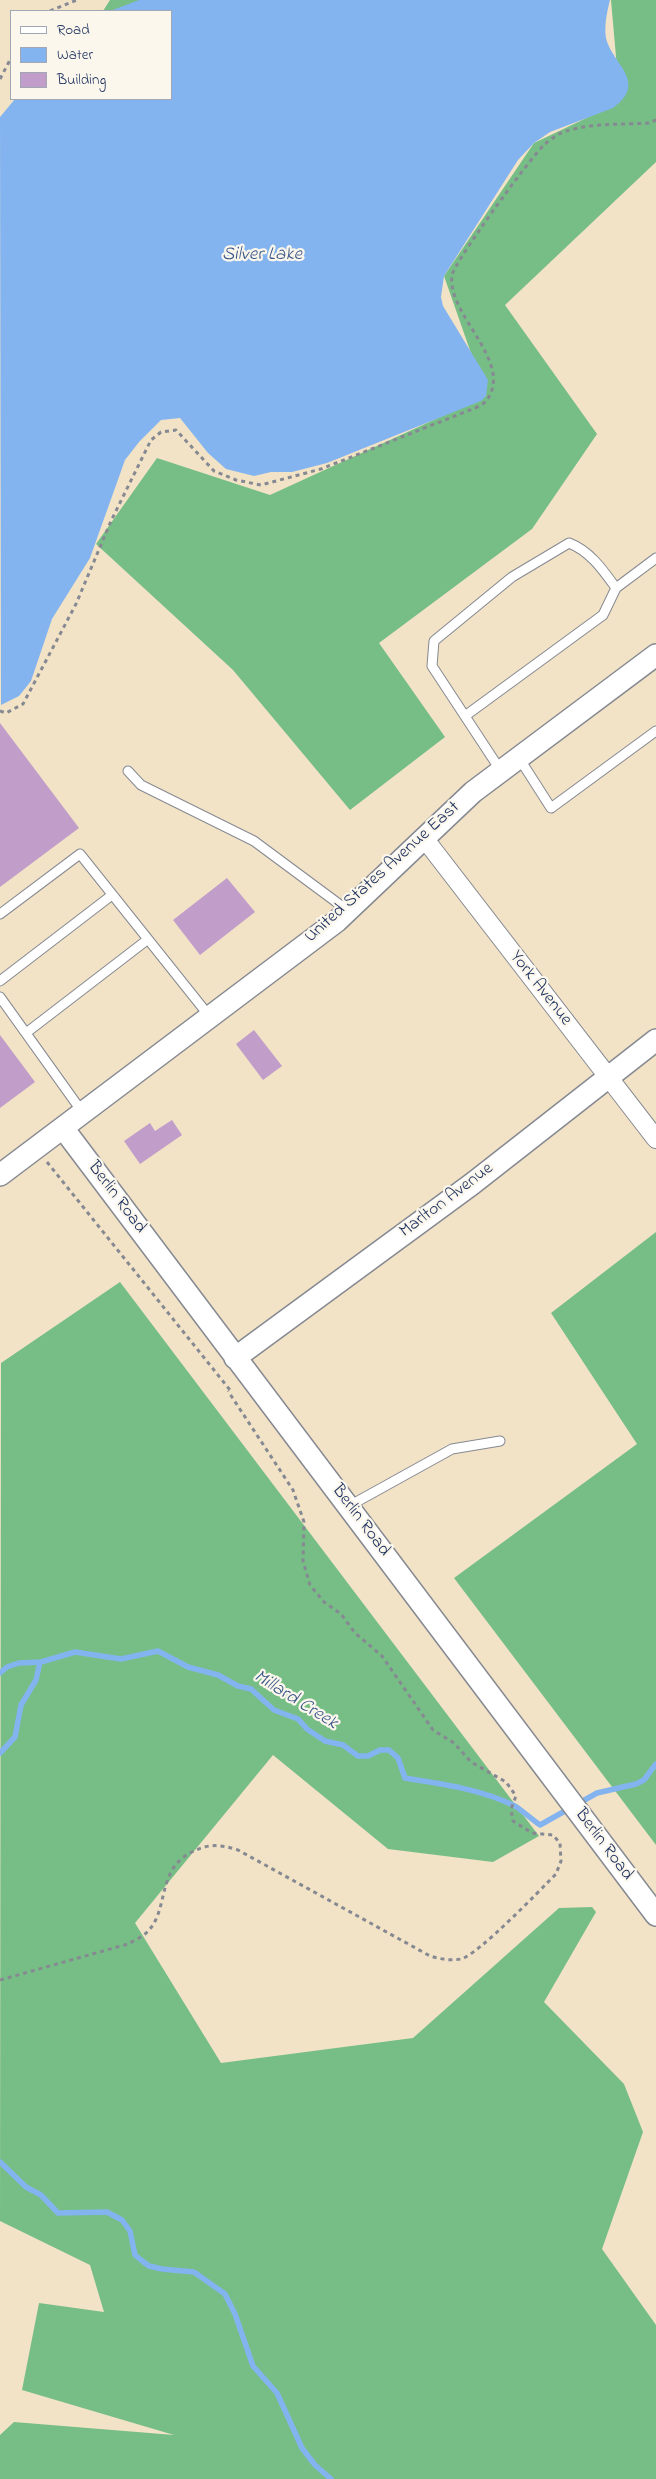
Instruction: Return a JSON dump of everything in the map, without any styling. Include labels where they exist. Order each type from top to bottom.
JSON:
[{"type":"street","name":"United States Avenue East","points":[[0,1175],[210,1017],[348,910],[473,792],[656,655]]},
{"type":"street","name":"York Avenue","points":[[424,838],[656,1138]]},
{"type":"street","name":"Marlton Avenue","points":[[235,1358],[472,1184],[656,1040]]},
{"type":"street","name":"Berlin Road","points":[[63,1128],[656,1915]]},
{"type":"lane","points":[[501,771],[432,666],[434,640],[512,577],[569,543],[580,547],[594,560],[616,588]]},
{"type":"lane","points":[[465,716],[603,615],[616,588],[656,558]]},
{"type":"lane","points":[[519,758],[551,808],[656,731]]},
{"type":"lane","points":[[128,770],[141,785],[254,841],[348,910]]},
{"type":"lane","points":[[0,914],[80,854],[210,1017]]},
{"type":"lane","points":[[0,981],[112,895]]},
{"type":"lane","points":[[26,1033],[147,940]]},
{"type":"lane","points":[[0,997],[83,1113]]},
{"type":"lane","points":[[348,1506],[452,1449],[500,1441]]},
{"type":"path","points":[[52,10],[77,0]]},
{"type":"path","points":[[0,78],[10,60]]},
{"type":"path","points":[[0,711],[6,713],[23,704],[76,604],[110,521],[152,440],[161,432],[176,430],[214,470],[236,480],[261,485],[320,469],[486,402],[493,385],[491,361],[461,310],[454,293],[452,274],[485,222],[544,144],[574,128],[649,123],[656,120]]},
{"type":"path","points":[[0,1980],[128,1944],[145,1934],[158,1909],[171,1869],[184,1855],[211,1844],[238,1850],[430,1956],[443,1960],[462,1958],[479,1947],[556,1874],[561,1861],[560,1843],[552,1835],[532,1833],[512,1821],[511,1809],[516,1796],[506,1782],[472,1762],[454,1743],[434,1730],[382,1656],[355,1633],[340,1614],[324,1602],[310,1585],[303,1561],[304,1522],[293,1490],[228,1391],[36,1148]]},
{"type":"path","points":[[228,1391],[249,1376]]},
{"type":"green space","points":[[110,0],[151,0],[117,10],[104,10]]},
{"type":"green space","points":[[611,0],[656,0],[656,162],[505,305],[597,434],[532,529],[379,643],[445,737],[350,810],[233,670],[96,544],[157,458],[270,495],[486,396],[444,276],[534,143],[620,102]]},
{"type":"green space","points":[[656,1232],[656,1845],[454,1578],[637,1444],[551,1313]]},
{"type":"green space","points":[[120,1282],[539,1836],[493,1862],[388,1849],[273,1755],[135,1923],[221,2063],[413,2038],[559,1908],[592,1907],[596,1912],[544,2002],[624,2084],[643,2132],[602,2249],[656,2325],[656,2479],[0,2479],[0,2435],[14,2422],[174,2435],[22,2390],[39,2303],[104,2312],[90,2265],[0,2221],[1,1363]]},
{"type":"water","name":"Silver Lake","points":[[139,0],[610,0],[605,33],[606,38],[625,73],[628,81],[628,90],[623,99],[613,108],[550,132],[534,143],[518,160],[444,276],[441,297],[443,306],[488,380],[486,396],[481,401],[327,463],[292,472],[271,472],[254,476],[226,469],[208,453],[180,418],[161,420],[139,442],[125,460],[90,558],[52,619],[31,681],[19,696],[1,705],[0,117],[14,100],[172,100],[172,10],[113,10]]},
{"type":"building","points":[[0,723],[79,828],[0,887]]},
{"type":"building","points":[[227,878],[255,912],[200,955],[173,920]]},
{"type":"building","points":[[254,1030],[282,1066],[263,1080],[236,1044]]},
{"type":"building","points":[[0,1035],[35,1082],[0,1108]]},
{"type":"building","points":[[172,1120],[182,1135],[140,1164],[124,1141],[150,1123],[155,1131]]},
{"type":"waterway","name":"Millard Creek","points":[[0,1673],[7,1667],[19,1663],[41,1662],[75,1652],[121,1659],[158,1651],[188,1667],[218,1675],[238,1686],[251,1689],[274,1710],[298,1719],[307,1729],[325,1741],[343,1745],[358,1756],[368,1756],[380,1750],[389,1750],[398,1758],[405,1778],[489,1795],[515,1806],[540,1825],[597,1793],[636,1784],[644,1780],[656,1764]]},
{"type":"waterway","name":"Millard Creek","points":[[0,1753],[15,1737],[21,1705],[36,1680],[40,1662]]},
{"type":"waterway","points":[[0,2162],[26,2187],[41,2195],[58,2213],[107,2212],[122,2220],[130,2231],[135,2255],[149,2266],[194,2272],[225,2294],[235,2314],[253,2366],[277,2393],[302,2448],[315,2465],[331,2479]]}]
